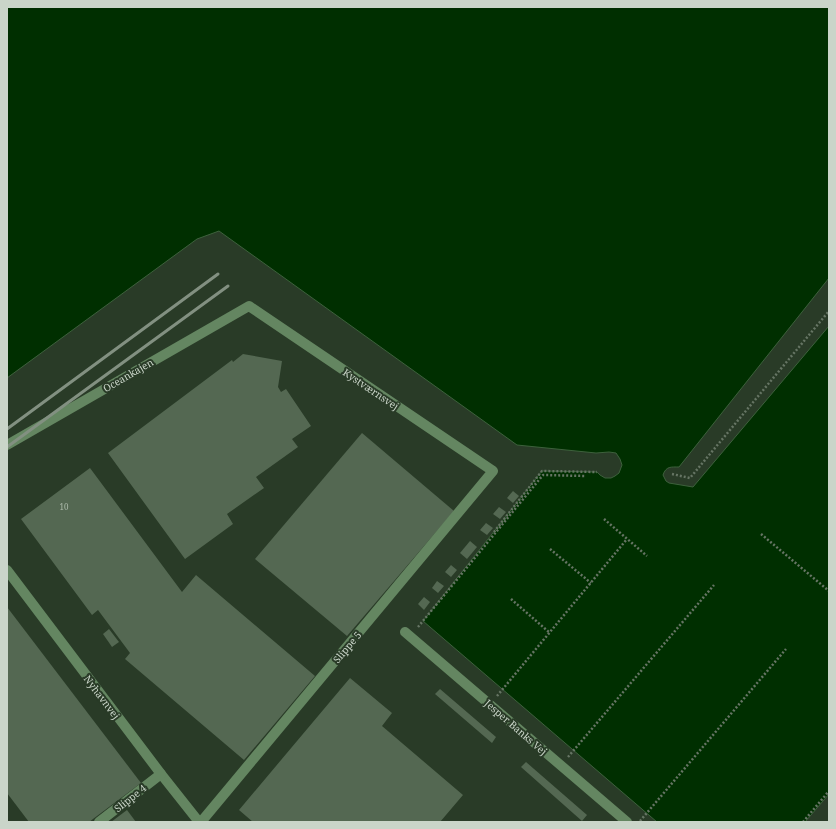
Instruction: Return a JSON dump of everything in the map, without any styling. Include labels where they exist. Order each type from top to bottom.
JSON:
[{"type":"street","name":"Oceankajen","points":[[7,445],[249,306]]},
{"type":"street","name":"Kystværnsvej","points":[[249,306],[493,471]]},
{"type":"street","name":"Slippe 5","points":[[200,822],[493,471]]},
{"type":"street","name":"Nyhavnvej","points":[[7,570],[160,774],[200,822]]},
{"type":"street","name":"Jesper Banks Vej","points":[[405,632],[627,822]]},
{"type":"street","name":"Slippe 4","points":[[99,822],[160,774]]},
{"type":"path","points":[[672,474],[690,478],[829,311]]},
{"type":"path","points":[[423,621],[542,471],[598,472]]},
{"type":"path","points":[[418,626],[543,475],[586,476]]},
{"type":"path","points":[[604,519],[647,556]]},
{"type":"path","points":[[761,534],[829,591]]},
{"type":"path","points":[[500,691],[627,539]]},
{"type":"path","points":[[550,549],[591,583]]},
{"type":"path","points":[[570,756],[714,584]]},
{"type":"path","points":[[511,599],[550,633]]},
{"type":"path","points":[[642,819],[786,649]]},
{"type":"path","points":[[803,822],[829,791]]},
{"type":"shaded area","points":[[7,7],[829,7],[829,278],[679,467],[671,467],[667,469],[663,475],[669,483],[693,487],[829,326],[829,794],[805,822],[657,822],[423,621],[542,471],[597,472],[605,478],[611,478],[619,473],[622,465],[620,459],[616,453],[609,452],[596,453],[517,445],[219,231],[197,239],[7,378]]},
{"type":"building","points":[[243,354],[282,361],[278,387],[281,392],[286,389],[311,426],[292,439],[298,447],[256,477],[264,488],[227,514],[233,524],[185,559],[108,453],[232,360],[233,362]]},
{"type":"building","points":[[362,433],[454,511],[347,636],[255,559]]},
{"type":"building","points":[[90,468],[182,592],[196,575],[315,676],[244,760],[125,659],[130,653],[98,610],[92,615],[21,519]]},
{"type":"building","points":[[513,491],[519,496],[513,503],[507,498]]},
{"type":"building","points":[[499,507],[506,512],[500,519],[493,514]]},
{"type":"building","points":[[486,523],[493,528],[487,535],[480,530]]},
{"type":"building","points":[[470,541],[477,547],[467,559],[460,553]]},
{"type":"building","points":[[451,565],[457,570],[451,577],[445,572]]},
{"type":"building","points":[[437,581],[444,586],[438,593],[432,588]]},
{"type":"building","points":[[424,597],[430,602],[424,610],[418,604]]},
{"type":"building","points":[[7,607],[141,783],[89,822],[29,822],[7,793]]},
{"type":"building","points":[[109,629],[119,642],[112,647],[103,634]]},
{"type":"building","points":[[350,678],[392,713],[382,726],[463,795],[440,822],[253,822],[239,810]]},
{"type":"building","points":[[440,689],[496,737],[492,743],[435,694]]},
{"type":"building","points":[[526,762],[587,815],[582,821],[521,767]]},
{"type":"building","points":[[127,810],[136,822],[111,822]]},
{"type":"railway","points":[[7,429],[218,274]]},
{"type":"railway","points":[[7,447],[228,286]]}]
